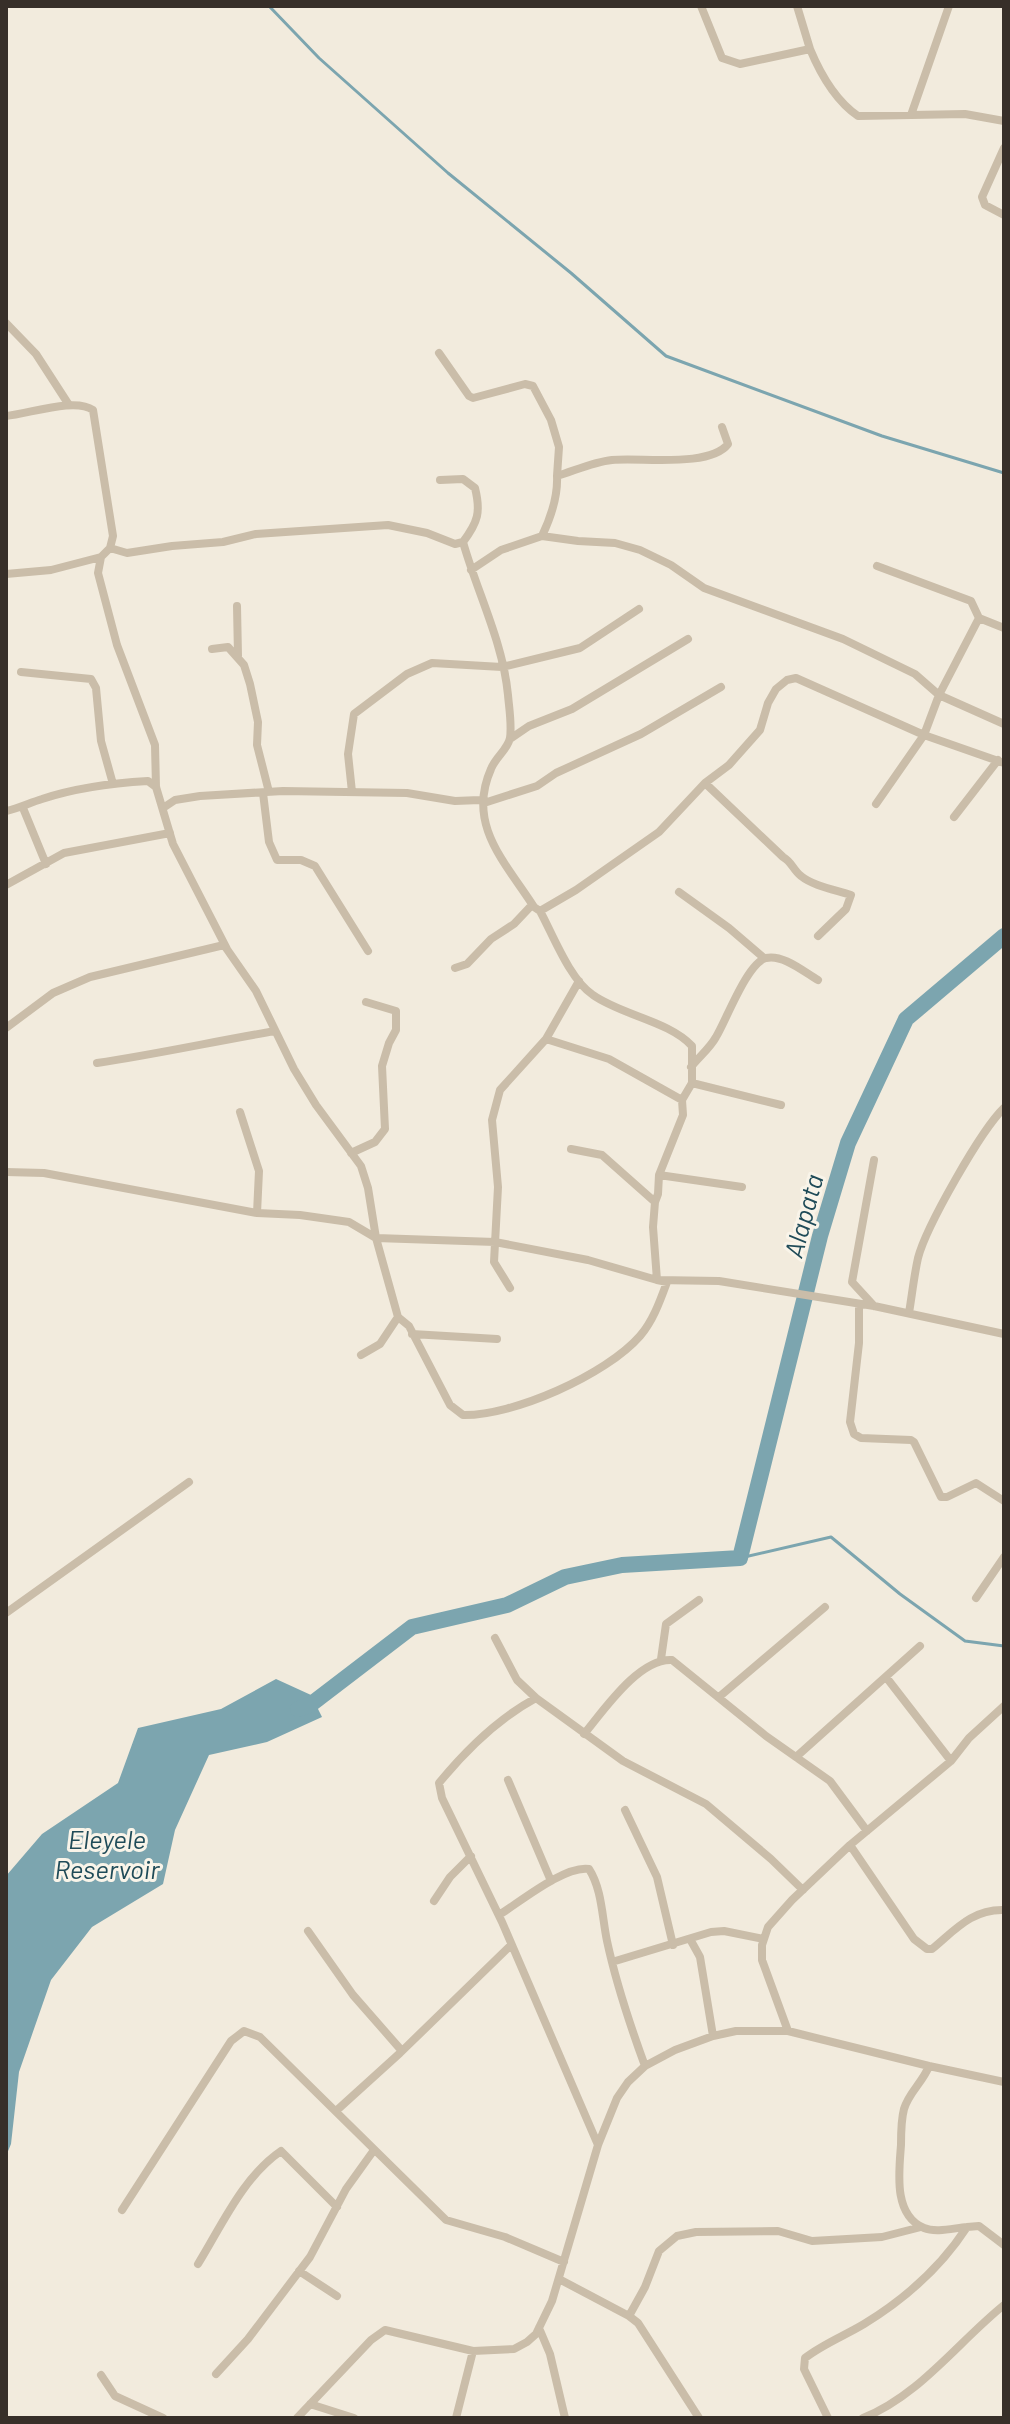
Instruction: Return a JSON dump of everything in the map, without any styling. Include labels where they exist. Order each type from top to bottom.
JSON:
[{"type":"street","points":[[701,6],[722,58],[727,62],[740,64],[810,49]]},
{"type":"street","points":[[797,6],[810,49],[826,81],[858,116],[965,114],[1004,121]]},
{"type":"street","points":[[911,115],[949,6]]},
{"type":"street","points":[[1004,148],[982,197],[985,205],[1004,215]]},
{"type":"street","points":[[6,323],[36,354],[69,405]]},
{"type":"street","points":[[439,353],[473,398],[525,384],[533,386],[551,420],[559,447],[558,486],[552,514],[542,536]]},
{"type":"street","points":[[6,416],[69,405],[89,406],[95,415],[113,536],[110,548],[101,557],[51,570],[6,574]]},
{"type":"street","points":[[557,476],[609,460],[674,459],[717,453],[728,444],[722,427]]},
{"type":"street","points":[[110,548],[127,553],[172,546],[202,546],[256,534],[388,525],[427,533],[455,544],[463,542],[477,524],[475,488],[463,479],[440,480]]},
{"type":"street","points":[[471,570],[501,550],[542,536],[615,543],[640,550],[671,565],[704,588],[843,639],[915,674],[939,695],[1004,724]]},
{"type":"street","points":[[463,542],[508,692],[510,739]]},
{"type":"street","points":[[101,557],[98,573],[117,645],[155,745],[156,787],[170,833],[179,857],[233,960]]},
{"type":"street","points":[[877,566],[971,601],[979,618],[1004,628]]},
{"type":"street","points":[[237,606],[238,657]]},
{"type":"street","points":[[352,792],[348,754],[354,714],[407,674],[432,663],[502,667],[580,648],[639,609]]},
{"type":"street","points":[[876,804],[924,735],[939,695],[979,618]]},
{"type":"street","points":[[657,1280],[653,1227],[659,1175],[683,1115],[682,1100],[692,1083],[692,1046],[591,994],[579,981],[537,909],[488,835],[483,821],[490,769],[510,739],[529,726],[572,709],[688,639]]},
{"type":"street","points":[[212,649],[228,647],[244,665],[250,684],[258,722],[257,745],[266,793],[269,842],[277,860],[301,860],[315,866],[368,951]]},
{"type":"street","points":[[21,672],[91,679],[96,688],[101,741],[113,784]]},
{"type":"street","points":[[537,909],[576,890],[659,832],[705,783],[729,765],[760,730],[776,689],[787,680],[796,678],[924,735],[1001,761],[954,817]]},
{"type":"street","points":[[163,808],[175,800],[200,796],[266,793],[407,793],[455,801],[480,800],[484,803],[537,786],[556,773],[641,734],[721,687]]},
{"type":"street","points":[[6,811],[113,784],[148,781],[156,787]]},
{"type":"street","points":[[705,783],[783,857],[791,861],[804,879],[851,895],[846,909],[818,936]]},
{"type":"street","points":[[23,808],[46,864]]},
{"type":"street","points":[[6,885],[64,853],[170,833]]},
{"type":"street","points":[[679,892],[764,958],[780,959],[818,980]]},
{"type":"street","points":[[455,968],[467,964],[491,939],[514,924],[531,906],[537,909]]},
{"type":"street","points":[[6,1028],[53,993],[107,971],[224,945],[256,991],[294,1069],[361,1166],[376,1238],[398,1317],[412,1334],[456,1411],[470,1415],[509,1408],[548,1394],[609,1363],[639,1337],[652,1318],[667,1282],[588,1260],[495,1242],[376,1238],[349,1222],[257,1213],[44,1173],[6,1172]]},
{"type":"street","points":[[691,1068],[716,1038],[730,1008],[764,958]]},
{"type":"street","points":[[510,1288],[494,1262],[498,1187],[492,1120],[500,1090],[546,1039],[579,981]]},
{"type":"street","points":[[351,1153],[375,1142],[385,1129],[382,1066],[396,1030],[396,1011],[366,1002]]},
{"type":"street","points":[[97,1063],[275,1031]]},
{"type":"street","points":[[546,1039],[609,1059],[682,1100]]},
{"type":"street","points":[[692,1083],[781,1105]]},
{"type":"street","points":[[909,1313],[919,1255],[978,1141],[1004,1108]]},
{"type":"street","points":[[240,1112],[259,1171],[257,1213]]},
{"type":"street","points":[[571,1149],[602,1155],[655,1202]]},
{"type":"street","points":[[874,1160],[852,1282],[874,1306]]},
{"type":"street","points":[[659,1175],[742,1187]]},
{"type":"street","points":[[657,1280],[719,1281],[874,1306],[1004,1334]]},
{"type":"street","points":[[859,1304],[859,1343],[850,1422],[854,1434],[861,1438],[914,1442],[941,1497],[976,1483],[1004,1501]]},
{"type":"street","points":[[361,1355],[380,1344],[398,1317]]},
{"type":"street","points":[[412,1334],[497,1339]]},
{"type":"street","points":[[6,1613],[189,1482]]},
{"type":"street","points":[[976,1598],[1004,1557]]},
{"type":"street","points":[[661,1659],[666,1624],[699,1600]]},
{"type":"street","points":[[719,1697],[825,1607]]},
{"type":"street","points":[[495,1638],[517,1680],[536,1698],[623,1761],[706,1804],[803,1890]]},
{"type":"street","points":[[796,1757],[920,1646]]},
{"type":"street","points":[[584,1734],[636,1675],[661,1659],[672,1660],[766,1736],[830,1781],[867,1831]]},
{"type":"street","points":[[886,1677],[951,1761]]},
{"type":"street","points":[[536,1698],[503,1719],[439,1783],[442,1798],[499,1915],[598,2145]]},
{"type":"street","points":[[788,2031],[762,1960],[768,1927],[850,1845],[951,1761],[969,1738],[1004,1706]]},
{"type":"street","points":[[508,1780],[551,1881]]},
{"type":"street","points":[[625,1810],[657,1877],[673,1945]]},
{"type":"street","points":[[850,1845],[914,1939],[927,1949],[932,1949],[964,1921],[991,1910],[1004,1910]]},
{"type":"street","points":[[434,1901],[450,1877],[471,1856]]},
{"type":"street","points":[[499,1915],[551,1881],[579,1868],[585,1867],[592,1872],[612,1962],[645,2066]]},
{"type":"street","points":[[308,1931],[353,1995],[402,2051]]},
{"type":"street","points":[[612,1962],[724,1931],[764,1939]]},
{"type":"street","points":[[690,1939],[700,1957],[713,2036]]},
{"type":"street","points":[[336,2111],[511,1945]]},
{"type":"street","points":[[297,2418],[371,2340],[385,2330],[473,2351],[514,2349],[527,2342],[539,2328],[552,2301],[598,2145],[617,2098],[645,2066],[675,2050],[713,2036],[760,2029],[788,2031],[1004,2082]]},
{"type":"street","points":[[122,2210],[237,2034],[252,2032],[446,2220],[505,2237],[564,2262]]},
{"type":"street","points":[[929,2066],[905,2108],[899,2174],[904,2208],[921,2227],[932,2231],[979,2226],[1004,2245]]},
{"type":"street","points":[[216,2374],[248,2339],[320,2242],[355,2175],[374,2150]]},
{"type":"street","points":[[198,2264],[241,2192],[281,2151],[337,2207]]},
{"type":"street","points":[[629,2316],[659,2251],[677,2236],[696,2232],[778,2231],[812,2241],[882,2237],[921,2227]]},
{"type":"street","points":[[828,2418],[804,2369],[805,2358],[883,2311],[928,2275],[967,2227]]},
{"type":"street","points":[[299,2271],[337,2296]]},
{"type":"street","points":[[559,2279],[629,2316],[652,2342],[699,2418]]},
{"type":"street","points":[[863,2418],[876,2416],[941,2365],[973,2329],[1004,2305]]},
{"type":"street","points":[[539,2328],[550,2354],[565,2418]]},
{"type":"street","points":[[456,2418],[473,2351]]},
{"type":"street","points":[[101,2375],[115,2396],[163,2418]]},
{"type":"street","points":[[310,2404],[354,2418]]},
{"type":"water","name":"Eleyele Reservoir","points":[[276,1679],[311,1695],[322,1717],[267,1742],[209,1755],[175,1830],[163,1884],[92,1927],[51,1980],[19,2072],[11,2144],[6,2156],[6,1876],[42,1834],[118,1783],[138,1728],[221,1709]]},
{"type":"waterway","points":[[269,6],[319,58],[448,173],[571,273],[666,356],[882,436],[1004,473]]},
{"type":"waterway","name":"Alapata","points":[[298,1709],[310,1705],[412,1627],[507,1605],[565,1577],[622,1565],[740,1558],[820,1236],[848,1143],[906,1019],[1004,936]]},
{"type":"waterway","points":[[740,1558],[831,1537],[900,1594],[965,1641],[1004,1646]]}]
